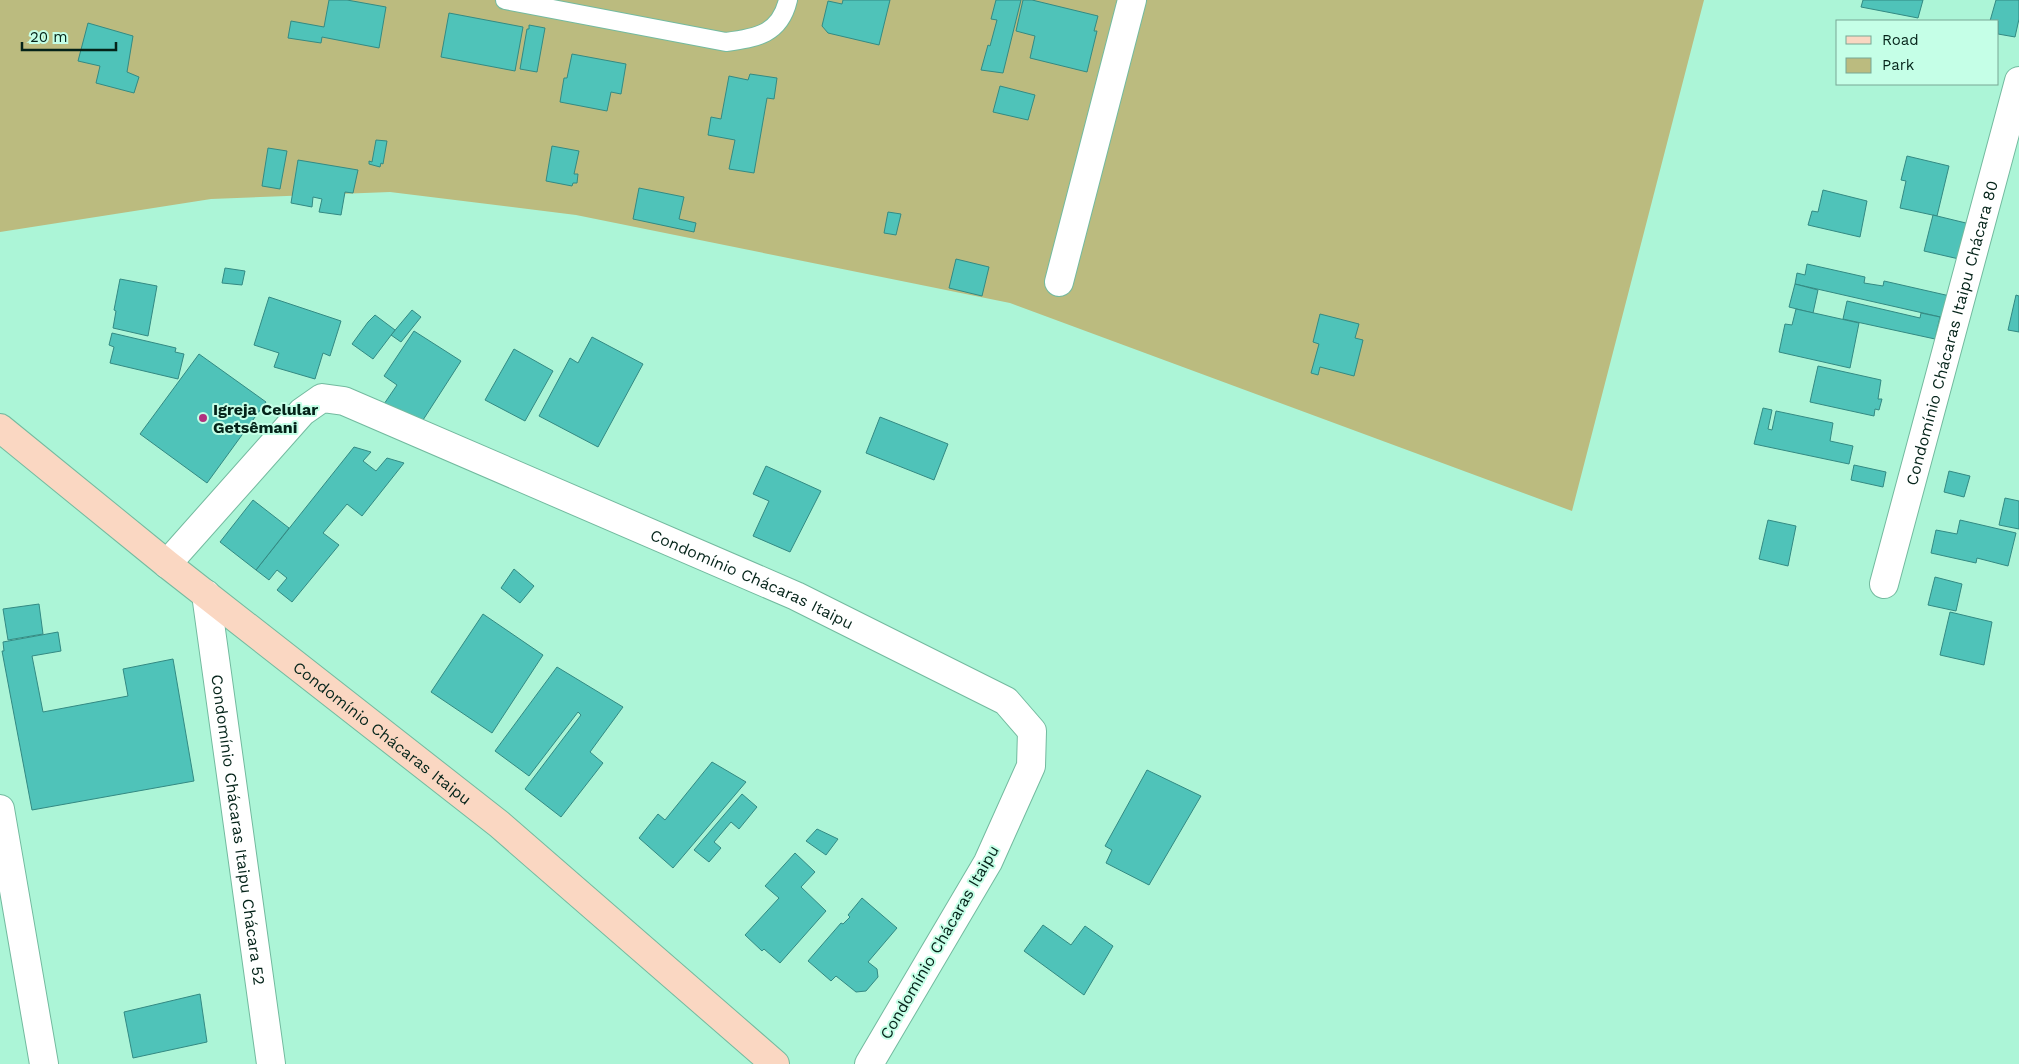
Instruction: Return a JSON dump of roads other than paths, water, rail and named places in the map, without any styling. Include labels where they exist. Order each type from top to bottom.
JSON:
[{"type":"street","points":[[1060,282],[1132,0]]},
{"type":"street","name":"Condomínio Chácaras Itaipu Chácara 80","points":[[1884,584],[2019,81]]},
{"type":"street","name":"Condomínio Chácaras Itaipu","points":[[167,564],[302,412],[322,398],[344,401],[796,596],[1006,701],[1032,731],[1031,766],[988,862],[869,1064]]},
{"type":"street","name":"Condomínio Chácaras Itaipu","points":[[0,428],[167,564],[500,824],[775,1064]]},
{"type":"street","name":"Condomínio Chácaras Itaipu Chácara 52","points":[[206,594],[271,1064]]},
{"type":"street","points":[[0,809],[44,1064]]},
{"type":"lane","points":[[506,0],[726,42],[751,38],[766,33],[779,22],[786,9],[788,0]]},
{"type":"place","name":"Igreja Celular Getsêmani","points":[[203,418]]}]
